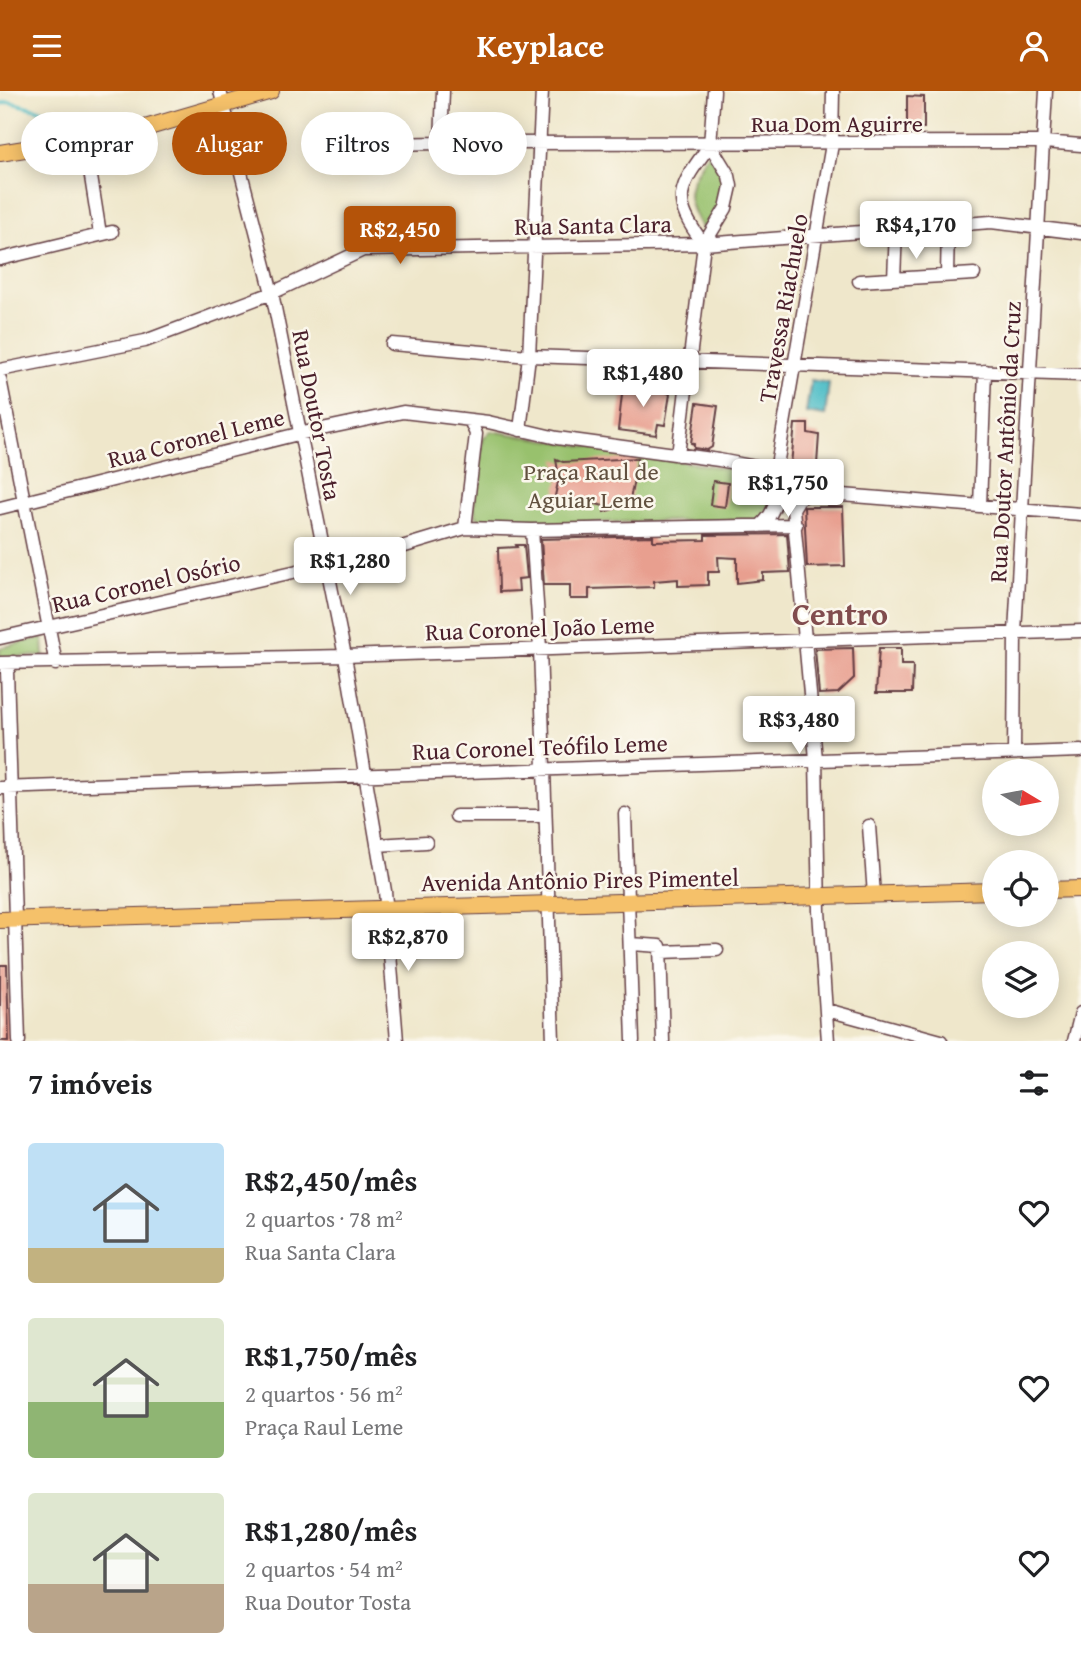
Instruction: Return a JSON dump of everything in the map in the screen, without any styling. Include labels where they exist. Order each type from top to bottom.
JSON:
[{"type":"main road","points":[[158,123],[222,99],[271,91]]},
{"type":"main road","points":[[0,153],[21,150]]},
{"type":"main road","points":[[1059,890],[1081,889]]},
{"type":"main road","name":"Avenida Antônio Pires Pimentel","points":[[5,922],[982,891]]},
{"type":"street","points":[[442,112],[443,91]]},
{"type":"street","points":[[520,430],[529,356],[542,91]]},
{"type":"street","points":[[704,244],[682,210],[682,196],[686,179],[710,145],[714,91]]},
{"type":"street","name":"Travessa Riachuelo","points":[[779,490],[776,471],[832,144],[833,91]]},
{"type":"street","name":"Rua Doutor Antônio da Cruz","points":[[1014,753],[1015,632],[1046,91]]},
{"type":"street","name":"Rua Doutor Tosta","points":[[222,99],[272,293],[298,434],[345,656],[387,908],[397,1041]]},
{"type":"street","name":"Rua Dom Aguirre","points":[[527,143],[710,145],[1044,142],[1081,145]]},
{"type":"street","points":[[678,455],[704,244],[726,208],[731,186],[729,176],[710,145]]},
{"type":"street","points":[[0,259],[106,233],[93,175]]},
{"type":"street","name":"Rua Santa Clara","points":[[0,370],[145,341],[272,293],[363,250],[704,244],[991,222],[1037,225],[1081,233]]},
{"type":"street","points":[[947,276],[948,226]]},
{"type":"street","points":[[894,279],[896,230]]},
{"type":"street","points":[[859,281],[974,274]]},
{"type":"street","points":[[392,344],[529,356],[1081,375]]},
{"type":"street","points":[[980,506],[985,371]]},
{"type":"street","points":[[0,379],[56,664]]},
{"type":"street","name":"Rua Coronel Leme","points":[[0,508],[395,412],[470,419],[520,430],[776,471]]},
{"type":"street","points":[[464,528],[476,434],[476,426],[470,419]]},
{"type":"street","points":[[476,434],[488,422]]},
{"type":"street","points":[[761,526],[773,511],[779,490],[1081,514]]},
{"type":"street","points":[[808,494],[794,505],[803,640],[816,759],[818,898],[828,1041]]},
{"type":"street","name":"Rua Coronel Osório","points":[[0,638],[395,549],[464,528],[533,530],[796,525]]},
{"type":"street","points":[[533,530],[540,647],[553,1041]]},
{"type":"street","name":"Rua Coronel João Leme","points":[[5,665],[1081,631]]},
{"type":"street","points":[[5,665],[5,922],[19,1041]]},
{"type":"street","name":"Rua Coronel Teófilo Leme","points":[[6,788],[1081,751]]},
{"type":"street","points":[[625,814],[633,1041]]},
{"type":"street","points":[[456,816],[545,816]]},
{"type":"street","points":[[869,826],[874,895]]},
{"type":"street","points":[[377,845],[426,842]]},
{"type":"street","points":[[631,944],[659,945],[663,1041]]},
{"type":"street","points":[[661,952],[717,950]]},
{"type":"street","points":[[827,1010],[941,1041]]},
{"type":"street","points":[[1074,1041],[1081,1013]]},
{"type":"green space","points":[[708,153],[722,174],[725,192],[719,208],[702,228],[689,197],[692,182]]},
{"type":"green space","name":"Praça Raul de Aguiar Leme","points":[[491,431],[767,475],[771,480],[772,498],[758,520],[550,523],[484,521],[476,516],[474,507],[483,439]]},
{"type":"green space","points":[[43,637],[44,656],[0,657],[0,648]]},
{"type":"water","points":[[811,380],[829,383],[825,416],[806,413]]},
{"type":"building","points":[[907,96],[924,97],[924,128],[907,127]]},
{"type":"building","points":[[632,383],[640,389],[656,387],[670,394],[665,425],[658,424],[656,435],[618,430],[623,386]]},
{"type":"building","points":[[697,403],[718,406],[712,447],[707,450],[694,448],[691,443]]},
{"type":"building","points":[[795,424],[808,424],[808,433],[819,435],[816,479],[790,475]]},
{"type":"building","points":[[638,458],[630,500],[620,507],[604,512],[604,506],[592,503],[553,505],[559,478],[556,459],[563,462]]},
{"type":"building","points":[[713,481],[728,483],[725,507],[710,505]]},
{"type":"building","points":[[804,507],[843,507],[845,566],[807,567]]},
{"type":"building","points":[[787,534],[790,572],[763,573],[763,580],[737,583],[737,558],[718,557],[719,572],[708,572],[708,585],[678,586],[678,579],[654,581],[654,587],[589,589],[589,599],[570,599],[570,585],[544,585],[541,539],[653,536],[653,541],[705,540],[705,535]]},
{"type":"building","points":[[516,545],[524,545],[527,578],[518,579],[519,591],[499,592],[498,548],[517,547]]},
{"type":"building","points":[[853,648],[854,678],[838,693],[819,694],[815,649]]},
{"type":"building","points":[[879,648],[901,648],[901,665],[913,665],[912,693],[876,693]]},
{"type":"building","points":[[0,965],[7,965],[9,1041],[0,1041]]},
{"type":"waterway","points":[[0,104],[9,102],[48,112]]},
{"type":"district","name":"Centro","points":[[840,613]]}]
